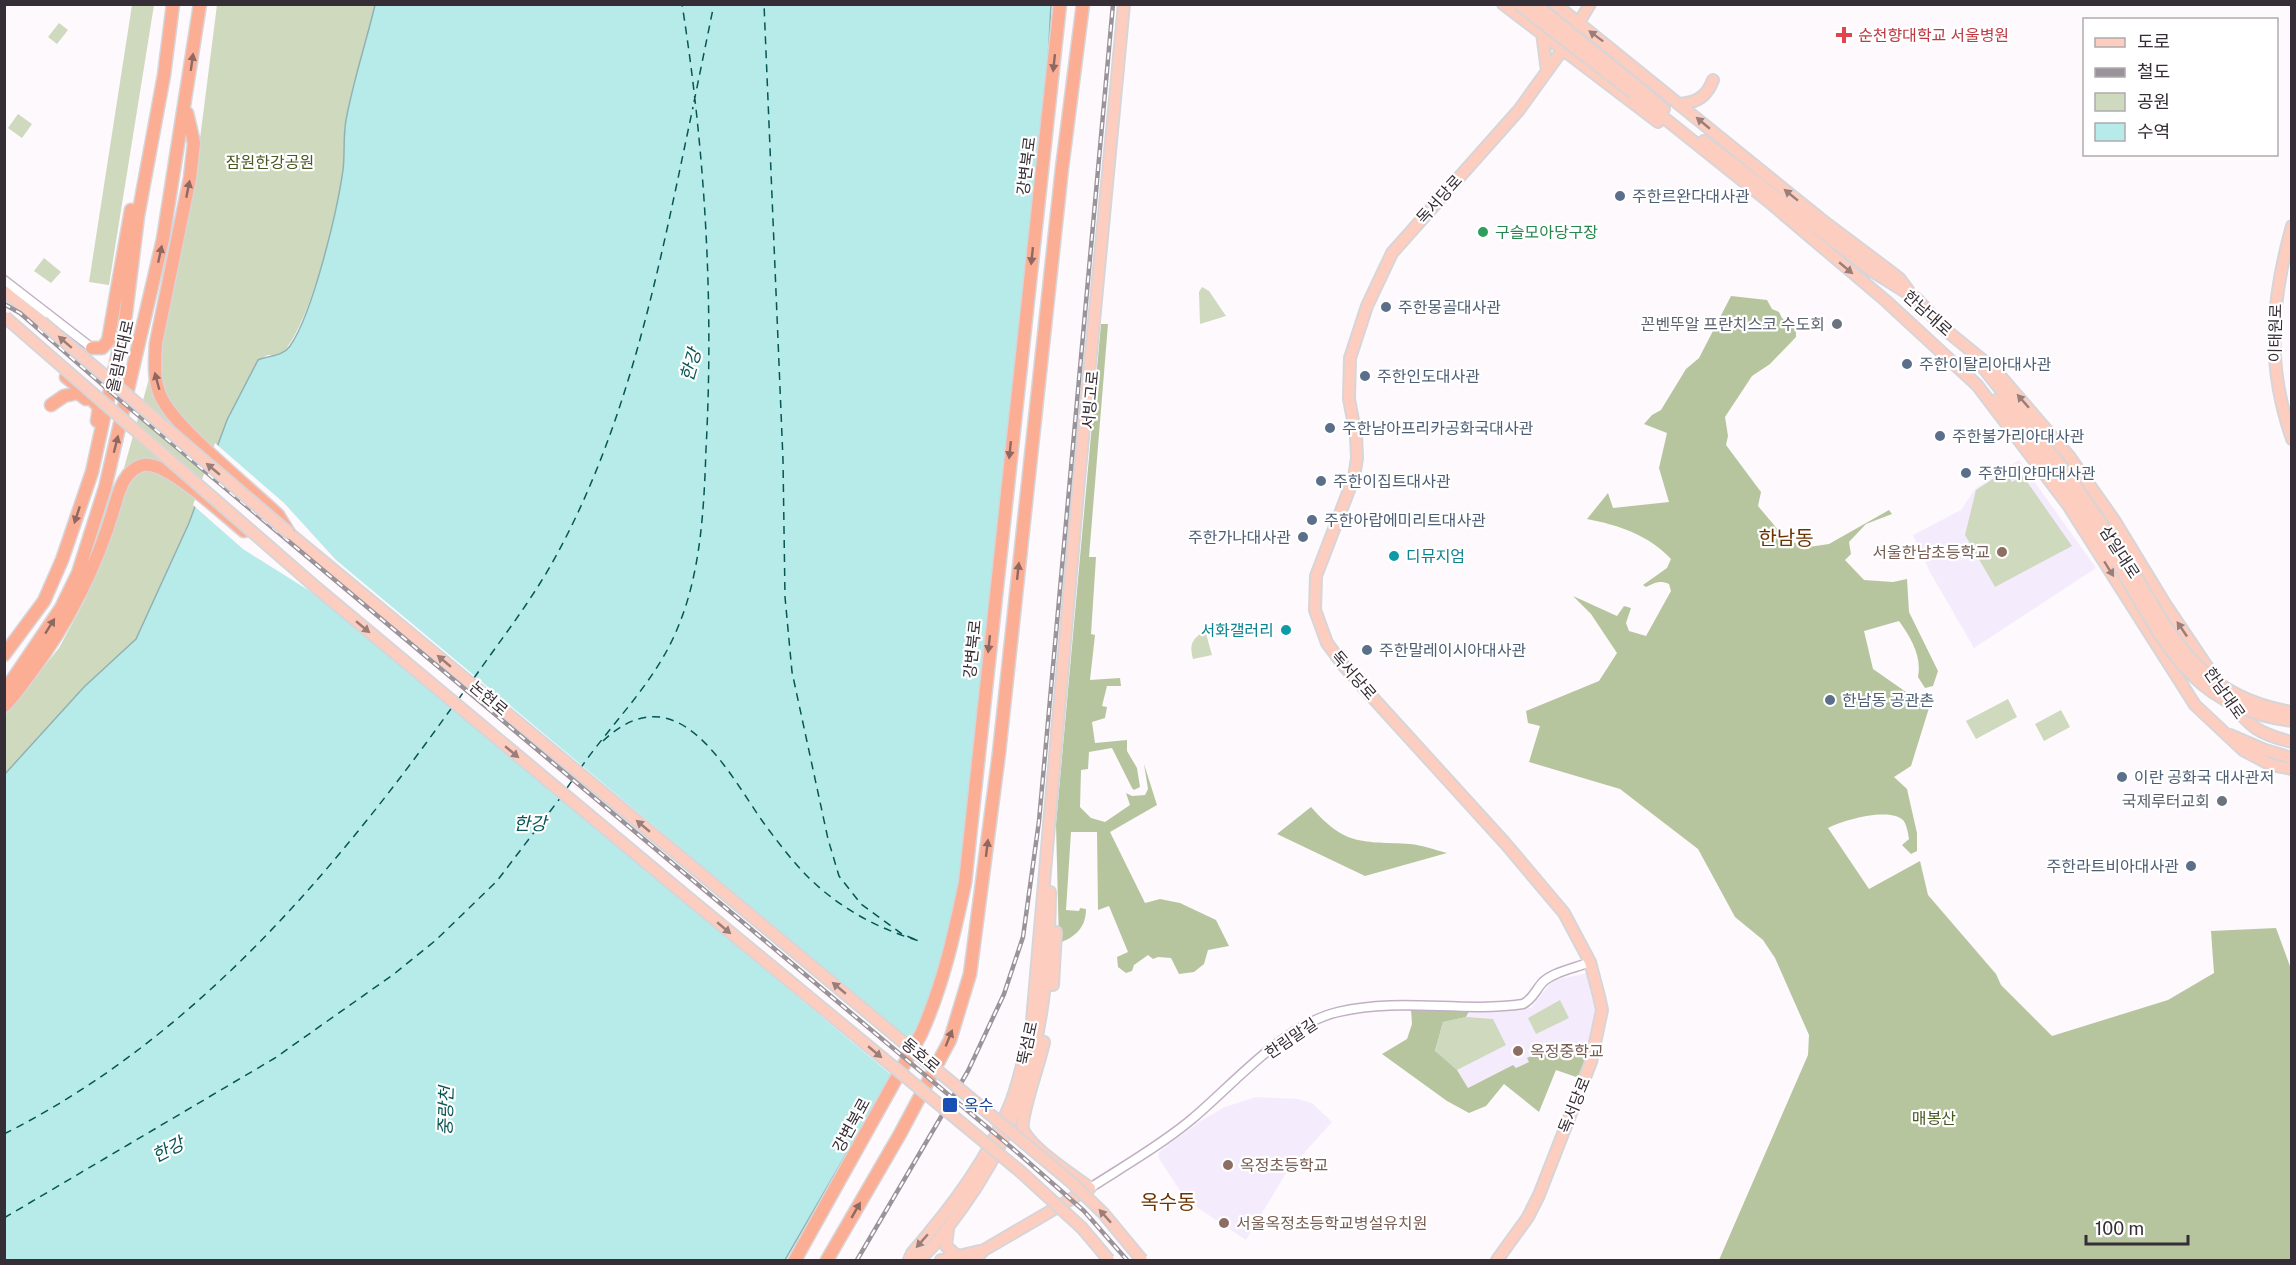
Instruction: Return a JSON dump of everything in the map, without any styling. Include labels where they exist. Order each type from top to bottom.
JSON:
[{"type":"highway","name":"올림픽대로","points":[[4,655],[44,601],[62,560],[92,472],[125,321],[138,216],[164,75],[172,4]]},
{"type":"highway","name":"올림픽대로","points":[[4,692],[61,608],[90,539],[142,338],[163,239],[200,4]]},
{"type":"highway","name":"강변북로","points":[[795,1260],[921,1034],[936,1001],[954,939],[965,883],[1060,4]]},
{"type":"highway","points":[[827,1260],[900,1134],[950,1040],[970,974],[998,764],[1062,168],[1083,4]]},
{"type":"highway","points":[[92,348],[102,348],[108,340],[144,137],[164,75]]},
{"type":"highway","points":[[185,106],[194,143],[156,343],[154,360],[161,398],[180,423],[278,514],[290,534]]},
{"type":"highway","points":[[66,377],[99,407],[92,472]]},
{"type":"highway","points":[[51,405],[64,396],[78,393],[99,407]]},
{"type":"highway","points":[[4,706],[73,611],[104,541],[119,489],[130,471],[144,465],[157,466],[176,477],[260,544],[275,551]]},
{"type":"main road","name":"서빙고로","points":[[1053,794],[1125,4]]},
{"type":"main road","points":[[1503,4],[1764,205],[1802,231]]},
{"type":"main road","name":"한남대로","points":[[1518,4],[1636,90],[1872,271],[1917,299],[1942,327],[1996,371],[2069,456],[2114,520],[2165,604],[2244,721],[2269,736],[2292,742]]},
{"type":"main road","name":"한남대로","points":[[1535,4],[1886,301],[1977,385],[2068,505],[2195,705],[2255,758],[2292,770]]},
{"type":"main road","points":[[1555,4],[1822,220],[1899,278],[1917,299]]},
{"type":"main road","name":"독서당로","points":[[1497,1260],[1528,1218],[1539,1195],[1591,1062],[1602,1010],[1590,962],[1564,913],[1505,843],[1344,666],[1321,629],[1314,593],[1316,576],[1354,477],[1357,458],[1356,436],[1349,399],[1350,358],[1367,306],[1392,253],[1519,110],[1563,49],[1590,5]]},
{"type":"main road","points":[[1542,33],[1547,71]]},
{"type":"main road","points":[[1594,73],[1613,49]]},
{"type":"main road","points":[[1681,104],[1698,101],[1709,90],[1713,80]]},
{"type":"main road","name":"이태원로","points":[[2292,226],[2282,262],[2273,334],[2275,375],[2292,439]]},
{"type":"main road","name":"논현로","points":[[4,291],[290,534],[688,863]]},
{"type":"main road","name":"논현로","points":[[5,319],[318,589],[679,890]]},
{"type":"main road","name":"삼일대로","points":[[1973,354],[1987,376],[2066,472],[2121,560],[2179,646],[2200,670],[2236,696],[2251,703],[2292,712]]},
{"type":"main road","name":"삼일대로","points":[[1977,385],[2001,405],[2025,432],[2121,560],[2179,664],[2194,679],[2231,705],[2292,722]]},
{"type":"main road","name":"한남대로","points":[[2222,731],[2265,750],[2292,758]]},
{"type":"main road","name":"뚝섬로","points":[[918,1260],[949,1225],[971,1195],[999,1146],[1026,1086],[1042,1017],[1053,794]]},
{"type":"main road","name":"뚝섬로","points":[[909,1260],[912,1253],[948,1212],[983,1157],[1011,1102],[1021,1072],[1038,978],[1053,794]]},
{"type":"main road","name":"동호로","points":[[688,863],[1070,1180],[1103,1213],[1142,1260]]},
{"type":"main road","points":[[974,1260],[984,1250],[1090,1188],[1036,1145],[1023,1128],[1023,1114],[1040,1064],[1051,1001],[1056,940],[1050,889]]},
{"type":"main road","name":"동호로","points":[[679,890],[1021,1172],[1082,1228],[1109,1260]]},
{"type":"main road","points":[[949,1225],[946,1246],[957,1256]]},
{"type":"main road","points":[[941,1260],[984,1250]]},
{"type":"street","points":[[4,280],[92,348]]},
{"type":"street","points":[[5,319],[66,377]]},
{"type":"street","name":"한림말길","points":[[1090,1188],[1190,1121],[1273,1047],[1315,1020],[1336,1012],[1380,1004],[1417,1003],[1470,1008],[1523,1005],[1530,1000],[1542,982],[1590,962]]},
{"type":"shaded area","name":"서울한남초등학교","points":[[2019,460],[2096,568],[1974,648],[1930,572],[1913,535],[1961,510],[1975,489]]},
{"type":"shaded area","points":[[1588,973],[1596,1003],[1586,1058],[1557,1050],[1528,1059],[1529,1062],[1516,1068],[1513,1065],[1468,1088],[1457,1070],[1435,1052],[1443,1022],[1466,1017],[1469,1011],[1531,1008],[1553,980]]},
{"type":"shaded area","name":"옥정초등학교","points":[[1256,1097],[1298,1099],[1312,1103],[1332,1122],[1286,1173],[1246,1240],[1186,1200],[1158,1157],[1159,1152],[1202,1120],[1225,1107]]},
{"type":"green space","points":[[132,5],[154,5],[109,285],[89,282]]},
{"type":"green space","name":"잠원한강공원","points":[[217,5],[375,5],[348,109],[344,130],[343,170],[329,240],[312,294],[292,340],[281,355],[268,355],[258,360],[227,420],[189,523],[136,639],[84,687],[5,775],[5,715],[59,648],[85,600],[112,534],[124,468],[161,336],[196,170]]},
{"type":"green space","points":[[59,23],[68,30],[57,44],[48,37]]},
{"type":"green space","points":[[18,114],[32,124],[22,138],[8,128]]},
{"type":"green space","points":[[44,258],[61,272],[51,283],[34,271]]},
{"type":"green space","points":[[1202,287],[1209,291],[1226,316],[1200,324],[1199,292]]},
{"type":"green space","name":"매봉산","points":[[1731,296],[1767,300],[1772,309],[1779,312],[1782,318],[1796,328],[1796,337],[1770,364],[1752,376],[1725,417],[1728,436],[1726,445],[1761,492],[1758,506],[1779,531],[1802,548],[1829,544],[1889,510],[1892,514],[1866,524],[1849,542],[1851,554],[1845,560],[1864,580],[1893,582],[1907,579],[1909,612],[1938,671],[1933,686],[1925,688],[1918,677],[1919,669],[1915,648],[1899,621],[1864,631],[1873,669],[1929,708],[1911,766],[1894,777],[1907,789],[1917,833],[1917,851],[1911,854],[1902,845],[1909,839],[1908,832],[1903,820],[1896,816],[1866,816],[1828,828],[1869,889],[1920,861],[1928,895],[1996,974],[2001,985],[2052,1036],[2168,1000],[2214,973],[2211,931],[2276,928],[2291,969],[2291,1260],[1719,1260],[1808,1055],[1809,1035],[1775,958],[1763,940],[1735,917],[1698,849],[1620,789],[1529,762],[1540,726],[1528,723],[1526,711],[1599,681],[1617,653],[1591,614],[1573,596],[1617,616],[1624,606],[1631,608],[1626,623],[1629,631],[1646,636],[1671,591],[1669,584],[1662,582],[1646,587],[1643,585],[1667,568],[1671,559],[1653,543],[1610,524],[1587,519],[1608,493],[1613,508],[1669,502],[1659,468],[1667,433],[1644,424],[1652,415],[1661,410],[1686,369],[1699,358]]},
{"type":"green space","points":[[1101,324],[1108,324],[1089,557],[1096,557],[1091,634],[1095,635],[1090,680],[1120,678],[1121,686],[1107,686],[1102,706],[1107,707],[1105,718],[1092,722],[1095,743],[1127,740],[1127,751],[1137,768],[1140,787],[1134,790],[1132,788],[1112,748],[1089,752],[1088,769],[1081,770],[1080,807],[1091,818],[1105,822],[1130,805],[1126,793],[1132,796],[1145,795],[1148,789],[1144,764],[1157,805],[1110,832],[1145,903],[1160,899],[1180,903],[1216,920],[1229,946],[1208,950],[1204,964],[1194,972],[1179,974],[1171,958],[1153,959],[1148,955],[1134,965],[1132,971],[1126,973],[1118,967],[1117,957],[1128,952],[1109,906],[1098,910],[1097,832],[1071,832],[1066,910],[1086,909],[1086,915],[1079,930],[1070,938],[1059,943],[1056,824]]},
{"type":"green space","points":[[2005,471],[2012,482],[2023,476],[2072,546],[1995,587],[1965,535],[1976,490]]},
{"type":"green space","points":[[1205,630],[1212,655],[1193,659],[1191,649],[1193,642]]},
{"type":"green space","points":[[2008,699],[2017,717],[1976,739],[1966,721]]},
{"type":"green space","points":[[2061,710],[2070,727],[2044,741],[2035,724]]},
{"type":"green space","points":[[1311,807],[1334,829],[1356,839],[1367,842],[1424,846],[1447,853],[1365,876],[1277,834]]},
{"type":"green space","points":[[1560,1000],[1569,1018],[1536,1034],[1528,1018]]},
{"type":"green space","points":[[1411,1009],[1469,1011],[1466,1017],[1443,1022],[1435,1051],[1457,1070],[1468,1088],[1513,1065],[1516,1068],[1529,1062],[1527,1058],[1554,1046],[1557,1050],[1586,1058],[1579,1078],[1556,1070],[1539,1112],[1504,1084],[1486,1106],[1469,1113],[1447,1101],[1382,1054],[1407,1039],[1412,1024]]},
{"type":"green space","points":[[1466,1017],[1493,1019],[1506,1045],[1457,1070],[1435,1052],[1443,1022]]},
{"type":"water","name":"한강","points":[[375,5],[1051,5],[1047,79],[958,909],[921,1025],[785,1260],[5,1260],[4,775],[84,687],[136,639],[189,523],[227,420],[258,360],[287,350],[299,331],[330,235],[343,170],[346,120]]},
{"type":"pier","points":[[215,443],[284,503],[336,560],[914,1043],[894,1077],[313,593],[243,549],[193,505]]},
{"type":"ferry route","points":[[580,769],[646,683],[669,647],[686,606],[700,540],[708,393],[708,282],[697,114],[682,4]]},
{"type":"ferry route","points":[[694,102],[714,4]]},
{"type":"ferry route","points":[[603,741],[630,722],[654,717],[676,722],[697,735],[733,777],[779,844],[821,889],[874,924],[919,941],[902,934],[861,904],[839,876],[828,839],[792,672],[785,597],[783,460],[764,4]]},
{"type":"ferry route","points":[[474,678],[551,565],[578,512],[602,456],[639,342],[668,225],[693,107]]},
{"type":"ferry route","points":[[458,700],[467,687]]},
{"type":"ferry route","points":[[4,1134],[73,1095],[137,1051],[197,1001],[254,948],[308,891],[358,831],[453,706]]},
{"type":"ferry route","points":[[567,788],[576,775]]},
{"type":"ferry route","points":[[4,1218],[275,1058],[394,974],[436,940],[497,881],[561,797]]},
{"type":"railway","points":[[857,1260],[968,1071],[1004,994],[1023,937],[1039,821],[1113,4]]},
{"type":"railway","points":[[4,304],[20,313],[119,399],[1018,1153],[1084,1211],[1127,1260]]},
{"type":"place","name":"순천향대학교 서울병원","points":[[1844,35]]},
{"type":"place","name":"주한르완다대사관","points":[[1620,196]]},
{"type":"place","name":"구슬모아당구장","points":[[1483,232]]},
{"type":"place","name":"주한몽골대사관","points":[[1386,307]]},
{"type":"place","name":"꼰벤뚜알 프란치스코 수도회","points":[[1837,324]]},
{"type":"place","name":"주한이탈리아대사관","points":[[1907,364]]},
{"type":"place","name":"주한인도대사관","points":[[1365,376]]},
{"type":"place","name":"주한남아프리카공화국대사관","points":[[1330,428]]},
{"type":"place","name":"주한불가리아대사관","points":[[1940,436]]},
{"type":"place","name":"주한미얀마대사관","points":[[1966,473]]},
{"type":"place","name":"주한이집트대사관","points":[[1321,481]]},
{"type":"place","name":"주한아랍에미리트대사관","points":[[1312,520]]},
{"type":"place","name":"주한가나대사관","points":[[1303,537]]},
{"type":"place","name":"서울한남초등학교","points":[[2002,552]]},
{"type":"place","name":"디뮤지엄","points":[[1394,556]]},
{"type":"place","name":"서화갤러리","points":[[1286,630]]},
{"type":"place","name":"주한말레이시아대사관","points":[[1367,650]]},
{"type":"place","name":"한남동 공관촌","points":[[1830,700]]},
{"type":"place","name":"이란 공화국 대사관저","points":[[2122,777]]},
{"type":"place","name":"국제루터교회","points":[[2222,801]]},
{"type":"place","name":"주한라트비아대사관","points":[[2191,866]]},
{"type":"place","name":"옥정중학교","points":[[1518,1051]]},
{"type":"place","name":"옥수","points":[[950,1105]]},
{"type":"place","name":"옥정초등학교","points":[[1228,1165]]},
{"type":"place","name":"서울옥정초등학교병설유치원","points":[[1224,1223]]},
{"type":"district","name":"한남동","points":[[1786,538]]},
{"type":"district","name":"옥수동","points":[[1168,1202]]},
{"type":"water label","name":"중랑천","points":[[446,1111]]}]
